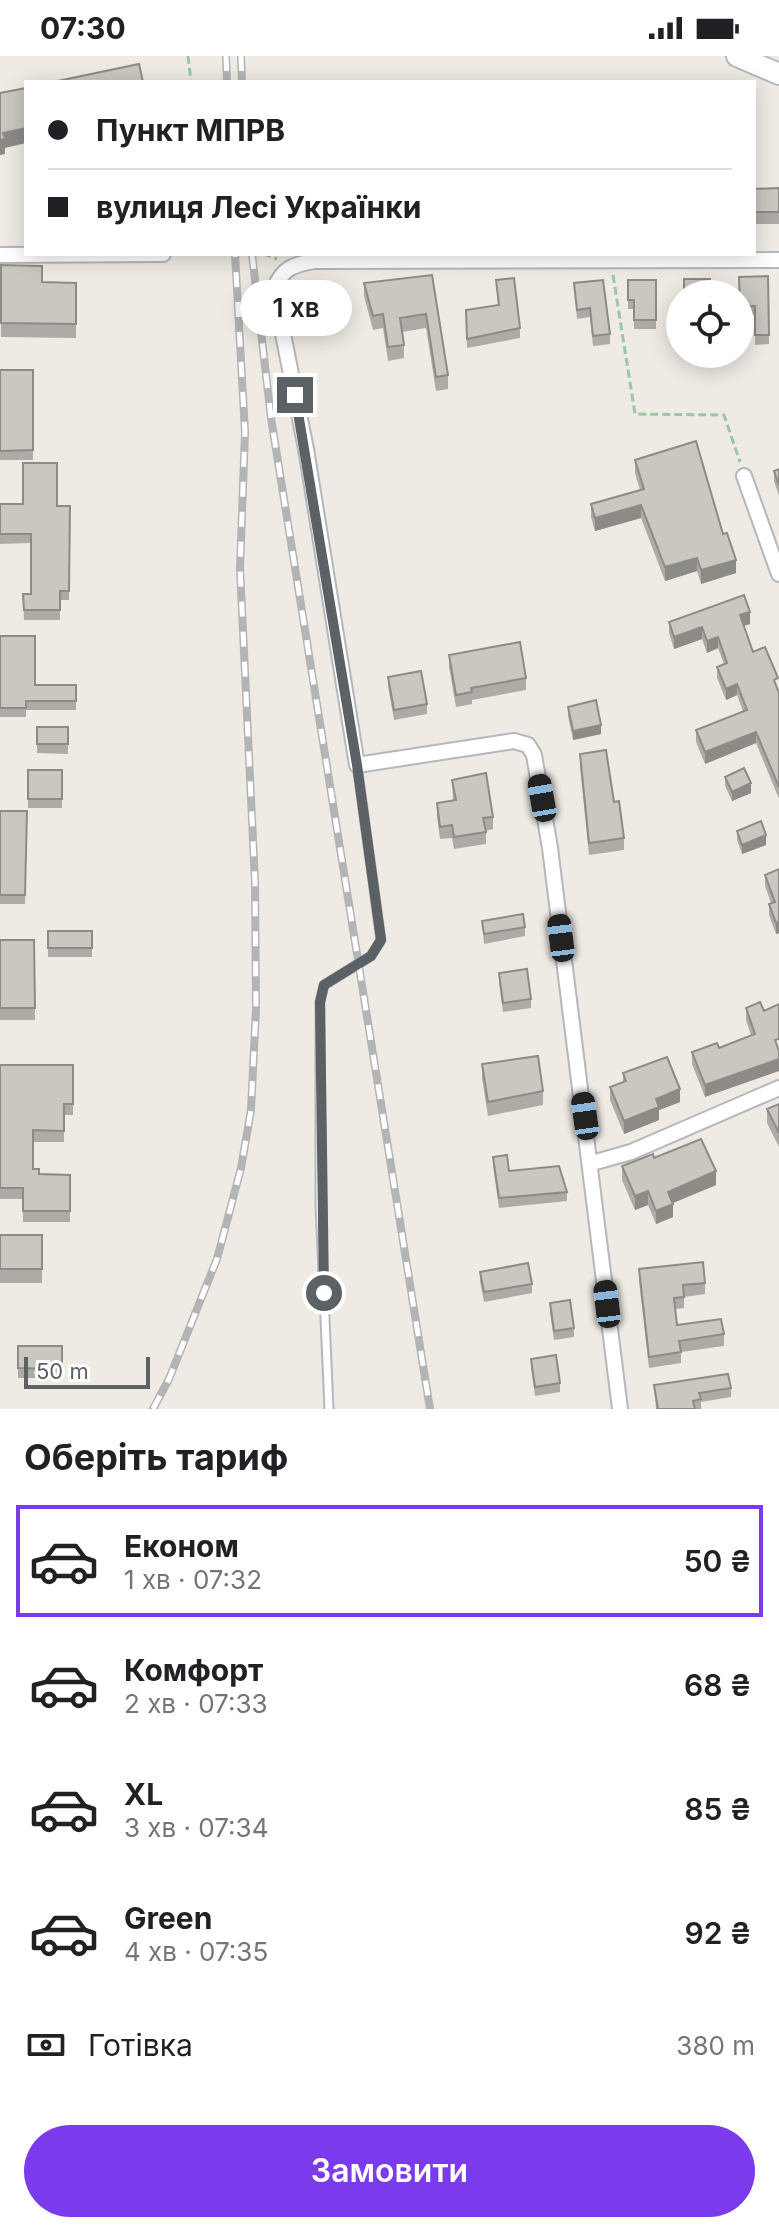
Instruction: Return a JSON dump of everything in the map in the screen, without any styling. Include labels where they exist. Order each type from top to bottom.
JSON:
[{"type":"main road","points":[[737,56],[779,74]]},
{"type":"street","points":[[0,255],[24,255]]},
{"type":"street","points":[[620,1409],[592,1163],[550,848],[531,749],[514,741],[357,765],[306,449],[274,289],[281,273],[291,265],[314,261],[779,260]]},
{"type":"street","points":[[744,476],[779,574]]},
{"type":"street","points":[[592,1163],[631,1152],[779,1088]]},
{"type":"lane","points":[[329,1409],[320,1205],[320,1002],[324,985],[371,956],[381,940],[357,765]]},
{"type":"path","points":[[188,56],[191,80]]},
{"type":"path","points":[[611,260],[635,414],[724,415],[728,418],[744,476]]},
{"type":"building","points":[[139,64],[143,80],[63,80]]},
{"type":"building","points":[[24,88],[24,128],[3,133],[5,139],[0,140],[0,93]]},
{"type":"building","points":[[779,188],[779,212],[756,212],[756,189]]},
{"type":"building","points":[[1,265],[42,266],[42,282],[76,283],[76,324],[1,323]]},
{"type":"building","points":[[432,275],[448,375],[436,377],[426,314],[400,318],[404,345],[388,347],[383,314],[373,316],[364,283]]},
{"type":"building","points":[[768,276],[769,335],[755,335],[754,280],[739,280],[739,277]]},
{"type":"building","points":[[514,278],[520,328],[467,339],[466,310],[499,305],[496,280]]},
{"type":"building","points":[[603,280],[610,334],[593,336],[590,308],[577,310],[574,283]]},
{"type":"building","points":[[628,280],[656,280],[656,320],[634,320],[634,300],[628,300]]},
{"type":"building","points":[[0,370],[33,370],[33,450],[0,451]]},
{"type":"building","points":[[696,441],[723,534],[727,533],[736,560],[701,570],[697,558],[665,567],[641,505],[595,518],[591,504],[644,489],[635,460]]},
{"type":"building","points":[[23,463],[57,463],[57,506],[70,506],[69,591],[60,591],[60,610],[24,610],[23,594],[31,594],[31,534],[0,534],[0,504],[23,504]]},
{"type":"building","points":[[744,595],[750,612],[740,615],[753,652],[765,647],[778,678],[774,680],[779,693],[779,787],[756,732],[705,752],[696,730],[747,710],[737,684],[726,689],[717,667],[727,663],[718,637],[707,641],[702,627],[674,637],[669,622]]},
{"type":"building","points":[[0,636],[35,636],[35,685],[76,685],[76,701],[26,701],[26,708],[0,708]]},
{"type":"building","points":[[520,642],[526,678],[471,688],[472,692],[456,695],[449,655]]},
{"type":"building","points":[[421,671],[427,704],[394,710],[388,677]]},
{"type":"building","points":[[596,700],[601,725],[573,731],[568,707]]},
{"type":"building","points":[[37,727],[68,727],[68,744],[37,744]]},
{"type":"building","points":[[606,750],[614,802],[619,801],[624,838],[589,843],[580,754]]},
{"type":"building","points":[[744,768],[751,783],[732,792],[725,777]]},
{"type":"building","points":[[28,770],[62,770],[62,799],[28,799]]},
{"type":"building","points":[[486,773],[493,817],[483,818],[486,832],[454,837],[452,825],[440,827],[437,803],[456,800],[452,780]]},
{"type":"building","points":[[0,811],[27,811],[25,895],[0,895]]},
{"type":"building","points":[[761,821],[766,835],[742,845],[737,831]]},
{"type":"building","points":[[779,869],[779,922],[776,923],[769,904],[775,902],[765,875]]},
{"type":"building","points":[[523,914],[525,927],[484,934],[482,921]]},
{"type":"building","points":[[48,931],[92,931],[92,948],[48,948]]},
{"type":"building","points":[[0,940],[34,940],[35,1008],[0,1008]]},
{"type":"building","points":[[527,969],[531,999],[503,1003],[499,973]]},
{"type":"building","points":[[760,1002],[764,1011],[779,1004],[779,1039],[775,1040],[779,1059],[705,1085],[692,1052],[717,1043],[719,1048],[755,1034],[746,1008]]},
{"type":"building","points":[[538,1056],[543,1091],[488,1102],[482,1064]]},
{"type":"building","points":[[667,1057],[680,1089],[656,1099],[659,1107],[624,1121],[610,1087],[626,1081],[623,1073]]},
{"type":"building","points":[[0,1065],[73,1065],[73,1104],[64,1104],[64,1131],[33,1130],[33,1169],[39,1169],[39,1174],[70,1175],[70,1211],[23,1211],[23,1188],[0,1188]]},
{"type":"building","points":[[779,1104],[779,1133],[767,1109]]},
{"type":"building","points":[[701,1139],[716,1171],[668,1192],[673,1204],[656,1211],[648,1191],[635,1196],[622,1166],[653,1154],[654,1158]]},
{"type":"building","points":[[507,1155],[509,1171],[559,1166],[567,1192],[499,1198],[493,1157]]},
{"type":"building","points":[[0,1235],[42,1235],[42,1269],[0,1269]]},
{"type":"building","points":[[703,1262],[705,1283],[683,1285],[684,1297],[674,1298],[677,1325],[721,1319],[724,1334],[679,1341],[681,1352],[649,1357],[639,1269]]},
{"type":"building","points":[[528,1263],[532,1284],[484,1292],[480,1272]]},
{"type":"building","points":[[570,1300],[574,1328],[554,1331],[550,1303]]},
{"type":"building","points":[[18,1346],[62,1346],[62,1369],[18,1368]]},
{"type":"building","points":[[556,1355],[560,1383],[535,1387],[531,1359]]},
{"type":"building","points":[[728,1374],[731,1388],[699,1393],[701,1399],[693,1401],[695,1409],[658,1409],[654,1385]]},
{"type":"railway","points":[[226,56],[227,80]]},
{"type":"railway","points":[[241,56],[242,80]]},
{"type":"railway","points":[[153,1409],[169,1379],[217,1259],[241,1168],[251,1110],[256,1009],[255,882],[240,568],[245,432],[235,256]]},
{"type":"railway","points":[[252,256],[271,418],[430,1409]]},
{"type":"route","points":[[295,395],[357,765],[381,940],[371,956],[324,985],[320,1002],[320,1205],[324,1293]]}]
